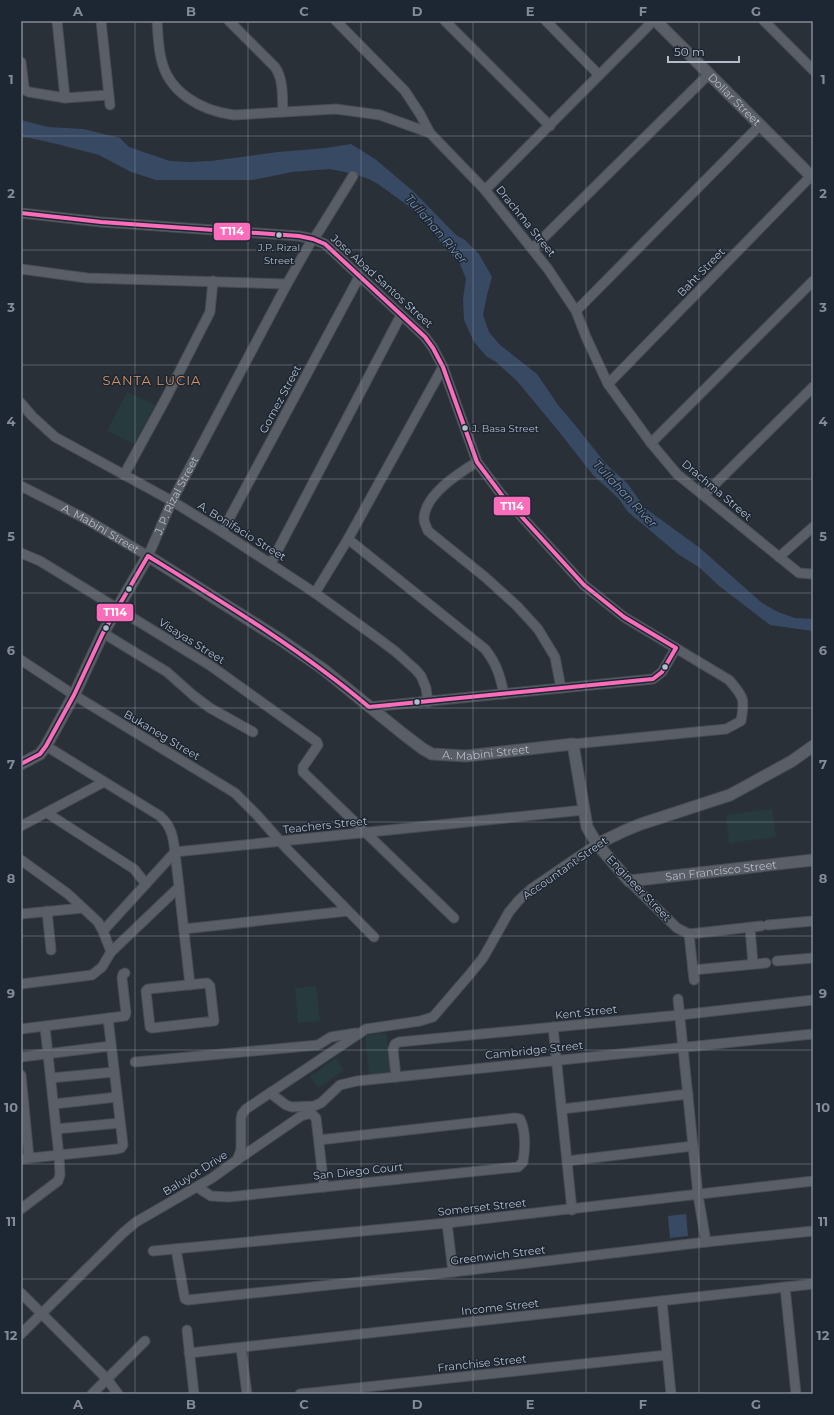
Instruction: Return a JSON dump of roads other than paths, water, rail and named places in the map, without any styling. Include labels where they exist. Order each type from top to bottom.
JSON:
[{"type":"street","points":[[57,21],[65,98]]},
{"type":"street","points":[[101,21],[110,105]]},
{"type":"street","name":"Drachma Street","points":[[157,21],[161,59],[165,70],[172,82],[186,97],[205,109],[234,115],[336,109],[348,110],[380,115],[430,133],[485,190],[533,248],[576,311],[586,337],[608,384],[651,443],[677,474],[799,572],[813,574]]},
{"type":"street","points":[[229,21],[275,67],[280,74],[283,112]]},
{"type":"street","points":[[336,21],[405,91],[430,133]]},
{"type":"street","points":[[445,21],[550,126]]},
{"type":"street","points":[[546,21],[599,75]]},
{"type":"street","points":[[485,190],[655,21]]},
{"type":"street","name":"Dollar Street","points":[[655,21],[812,177]]},
{"type":"street","points":[[764,21],[813,70]]},
{"type":"street","points":[[21,66],[25,90],[65,98],[108,95]]},
{"type":"street","points":[[533,248],[709,74]]},
{"type":"street","points":[[576,311],[760,125]]},
{"type":"street","name":"J. P. Rizal Street","points":[[21,764],[40,754],[46,746],[74,695],[104,633],[148,556],[172,501],[287,284],[309,245],[353,176]]},
{"type":"street","name":"Baht Street","points":[[608,384],[812,177]]},
{"type":"street","name":"Jose Abad Santos Street","points":[[21,213],[101,222],[299,236],[313,239],[325,244],[425,337],[433,348],[443,367],[477,462],[501,494],[584,586],[624,617],[729,680],[741,693],[744,707],[741,721]]},
{"type":"street","points":[[21,269],[87,278],[287,284]]},
{"type":"street","name":"Gomez Street","points":[[222,532],[359,277]]},
{"type":"street","points":[[124,475],[166,398],[210,312],[213,281]]},
{"type":"street","points":[[651,443],[813,281]]},
{"type":"street","points":[[271,563],[401,315]]},
{"type":"street","points":[[315,593],[348,539],[443,367]]},
{"type":"street","points":[[704,495],[813,387]]},
{"type":"street","name":"A. Bonifacio Street","points":[[21,403],[55,438],[172,501],[271,563],[376,637],[409,663],[421,676],[426,688],[428,702]]},
{"type":"street","points":[[477,462],[441,487],[427,508],[424,520],[428,531],[485,577],[517,606],[538,629],[555,657],[561,688]]},
{"type":"street","name":"A. Mabini Street","points":[[21,486],[84,518],[148,556],[305,656],[344,685],[369,707],[423,749],[432,754],[466,756],[726,729],[741,721]]},
{"type":"street","points":[[780,557],[813,527]]},
{"type":"street","points":[[348,539],[485,649],[494,659],[499,670],[504,694]]},
{"type":"street","name":"Visayas Street","points":[[21,553],[40,561],[211,666],[317,742],[318,745],[302,772],[366,832]]},
{"type":"street","points":[[104,633],[167,672],[210,708],[253,732]]},
{"type":"street","points":[[369,707],[653,679],[662,672],[676,648]]},
{"type":"street","name":"Bukaneg Street","points":[[21,660],[74,695],[235,793],[348,911],[374,936]]},
{"type":"street","name":"Engineer Street","points":[[573,744],[587,827],[597,844],[629,881],[668,920],[682,931],[689,934]]},
{"type":"street","points":[[46,746],[160,816],[167,822],[172,833],[175,852],[190,985]]},
{"type":"street","name":"Accountant Street","points":[[359,1033],[374,1027],[420,1021],[433,1017],[483,958],[509,912],[519,900],[531,889],[597,844],[641,824],[730,795],[792,760],[813,746]]},
{"type":"street","points":[[21,826],[104,782]]},
{"type":"street","name":"Teachers Street","points":[[175,852],[584,810]]},
{"type":"street","points":[[47,813],[134,869],[146,884]]},
{"type":"street","points":[[366,832],[454,918]]},
{"type":"street","points":[[103,931],[175,852]]},
{"type":"street","points":[[21,860],[68,894],[98,922],[111,952]]},
{"type":"street","name":"San Francisco Street","points":[[629,881],[813,860]]},
{"type":"street","points":[[21,984],[92,975],[102,967],[111,952],[179,887]]},
{"type":"street","points":[[21,914],[83,908]]},
{"type":"street","points":[[47,911],[51,950]]},
{"type":"street","points":[[184,929],[348,911]]},
{"type":"street","points":[[694,980],[689,934],[813,921]]},
{"type":"street","points":[[750,928],[753,964]]},
{"type":"street","points":[[777,961],[813,958]]},
{"type":"street","points":[[693,970],[766,963]]},
{"type":"street","points":[[21,1029],[125,1016],[126,1013],[122,978],[125,972]]},
{"type":"street","points":[[209,984],[214,1021],[150,1027],[146,991],[148,989],[190,985],[209,984]]},
{"type":"street","points":[[678,999],[698,1195],[706,1242]]},
{"type":"street","name":"Kent Street","points":[[396,1077],[394,1049],[397,1043],[680,1015],[813,1000]]},
{"type":"street","points":[[21,1075],[25,1159],[121,1148],[123,1145],[108,1018]]},
{"type":"street","points":[[21,1209],[58,1181],[60,1174],[45,1027]]},
{"type":"street","points":[[553,1027],[572,1210]]},
{"type":"street","points":[[135,1062],[318,1045],[331,1037],[359,1033]]},
{"type":"street","name":"Baluyot Drive","points":[[21,1334],[122,1233],[136,1222],[197,1187],[237,1160],[241,1150],[241,1119],[242,1114],[246,1109],[359,1033]]},
{"type":"street","name":"Cambridge Street","points":[[270,1093],[286,1106],[314,1106],[321,1103],[340,1085],[347,1083],[813,1034]]},
{"type":"street","points":[[21,1057],[111,1046]]},
{"type":"street","points":[[51,1078],[114,1072]]},
{"type":"street","points":[[562,1109],[688,1094]]},
{"type":"street","points":[[54,1104],[117,1097]]},
{"type":"street","points":[[237,1160],[301,1116],[312,1114],[316,1118],[324,1187]]},
{"type":"street","name":"San Diego Court","points":[[197,1187],[211,1196],[218,1198],[518,1166],[523,1162],[524,1154],[523,1125],[520,1119],[514,1118],[319,1140]]},
{"type":"street","points":[[56,1129],[120,1122]]},
{"type":"street","points":[[567,1161],[693,1146]]},
{"type":"street","name":"Somerset Street","points":[[153,1251],[572,1210],[813,1181]]},
{"type":"street","points":[[447,1223],[453,1272]]},
{"type":"street","name":"Greenwich Street","points":[[176,1249],[185,1299],[188,1300],[453,1272],[813,1231]]},
{"type":"street","name":"Income Street","points":[[189,1353],[813,1284]]},
{"type":"street","points":[[785,1288],[796,1394]]},
{"type":"street","points":[[21,1293],[107,1380],[118,1394]]},
{"type":"street","points":[[662,1301],[671,1394]]},
{"type":"street","points":[[187,1330],[194,1394]]},
{"type":"street","points":[[92,1394],[145,1341]]},
{"type":"street","points":[[241,1348],[246,1394]]},
{"type":"street","name":"Franchise Street","points":[[300,1394],[667,1355]]},
{"type":"water","name":"Tullahan River","points":[[21,120],[48,127],[83,129],[120,138],[129,147],[170,161],[211,161],[351,144],[375,159],[413,191],[456,235],[465,240],[479,254],[492,277],[483,315],[489,332],[500,345],[537,374],[558,405],[606,464],[627,483],[645,508],[700,548],[762,603],[778,612],[795,618],[813,619],[813,631],[770,625],[718,585],[700,568],[678,554],[628,512],[619,499],[593,475],[517,381],[496,362],[486,356],[474,342],[464,320],[463,299],[466,279],[460,264],[441,243],[429,226],[407,205],[378,184],[354,174],[330,169],[292,172],[253,180],[156,180],[131,172],[99,155],[57,144],[21,137]]},
{"type":"water","points":[[686,1214],[688,1236],[670,1238],[668,1216]]},
{"type":"place","name":"J.P. Rizal Street","points":[[279,235]]},
{"type":"place","name":"J. Basa Street","points":[[465,428]]},
{"type":"district","name":"SANTA LUCIA","points":[[152,380]]}]
